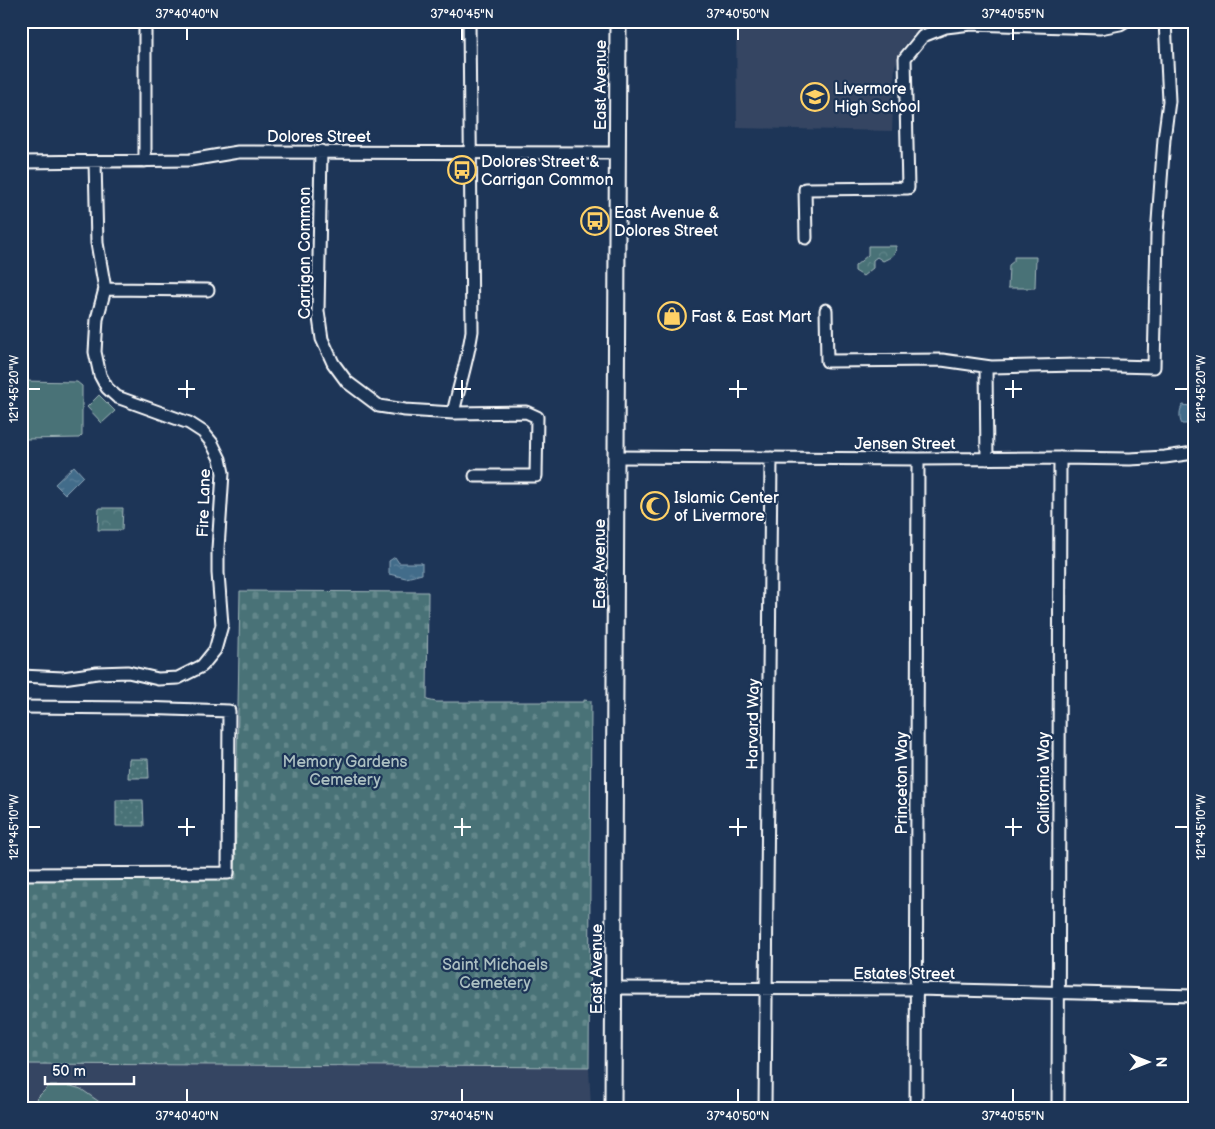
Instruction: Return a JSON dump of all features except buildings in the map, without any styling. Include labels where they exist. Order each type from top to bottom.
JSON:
[{"type":"main road","name":"East Avenue","points":[[613,1108],[618,21]]},
{"type":"street","points":[[145,21],[145,161]]},
{"type":"street","points":[[453,413],[469,352],[472,331],[469,21]]},
{"type":"street","points":[[806,238],[805,189],[908,188],[905,58],[923,36],[946,27],[971,24],[1100,28],[1120,24],[1125,21]]},
{"type":"street","points":[[826,310],[827,361],[942,360],[986,367],[1154,366],[1158,235],[1164,139],[1169,101],[1165,21]]},
{"type":"street","name":"Carrigan Common","points":[[321,151],[318,311],[322,339],[333,363],[347,382],[379,406],[405,410],[453,413],[526,412],[537,418],[536,476],[475,476]]},
{"type":"street","name":"Dolores Street","points":[[21,162],[190,160],[238,152],[618,153]]},
{"type":"street","name":"Fire Lane","points":[[21,676],[63,678],[97,673],[128,672],[158,679],[178,678],[202,666],[214,650],[222,625],[218,573],[223,473],[220,459],[212,443],[203,432],[189,422],[116,397],[107,388],[100,375],[95,352],[97,319],[105,289],[97,243],[95,162]]},
{"type":"street","points":[[105,289],[208,290]]},
{"type":"street","points":[[986,367],[987,459]]},
{"type":"street","name":"Jensen Street","points":[[616,457],[1130,459],[1194,453]]},
{"type":"street","name":"Harvard Way","points":[[765,1108],[771,458]]},
{"type":"street","name":"California Way","points":[[1058,1108],[1060,458]]},
{"type":"street","name":"Princeton Way","points":[[916,1108],[918,459]]},
{"type":"street","points":[[21,707],[229,711],[228,874],[21,874]]},
{"type":"street","name":"Estates Street","points":[[613,988],[917,989],[1059,991],[1194,996]]},
{"type":"shaded area","name":"Livermore High School","points":[[736,21],[944,21],[922,26],[903,47],[895,66],[892,131],[737,128]]},
{"type":"shaded area","points":[[21,1064],[589,1067],[591,1108],[21,1108]]},
{"type":"green space","points":[[868,246],[896,246],[895,252],[891,257],[883,261],[877,257],[873,260],[873,268],[863,276],[855,271],[855,266],[868,255]]},
{"type":"green space","points":[[1014,257],[1036,257],[1035,288],[1008,288],[1009,265],[1014,261]]},
{"type":"green space","points":[[23,381],[77,382],[82,386],[82,435],[79,438],[25,439],[21,435],[21,383]]},
{"type":"green space","points":[[99,395],[115,411],[102,423],[87,407]]},
{"type":"green space","points":[[99,508],[123,508],[122,530],[98,530]]},
{"type":"green space","points":[[240,591],[428,592],[427,700],[436,702],[591,701],[589,1067],[21,1064],[21,877],[235,879]]},
{"type":"green space","points":[[129,759],[148,759],[149,778],[128,778]]},
{"type":"green space","points":[[116,800],[143,800],[144,826],[116,826]]},
{"type":"green space","points":[[49,1086],[71,1086],[81,1089],[108,1108],[34,1108],[34,1101]]},
{"type":"water","points":[[1183,405],[1190,406],[1190,420],[1186,424],[1182,424],[1180,420],[1180,412]]},
{"type":"water","points":[[74,466],[83,476],[65,494],[55,484]]},
{"type":"water","points":[[395,557],[399,563],[422,563],[422,574],[406,578],[389,574],[389,561]]},
{"type":"place","name":"Livermore High School","points":[[815,97]]},
{"type":"place","name":"Dolores Street & Carrigan Common","points":[[462,170]]},
{"type":"place","name":"East Avenue & Dolores Street","points":[[595,221]]},
{"type":"place","name":"Fast & East Mart","points":[[672,316]]},
{"type":"place","name":"Islamic Center of Livermore","points":[[655,506]]},
{"type":"park label","name":"Memory Gardens Cemetery","points":[[345,770]]},
{"type":"park label","name":"Saint Michaels Cemetery","points":[[495,973]]}]
